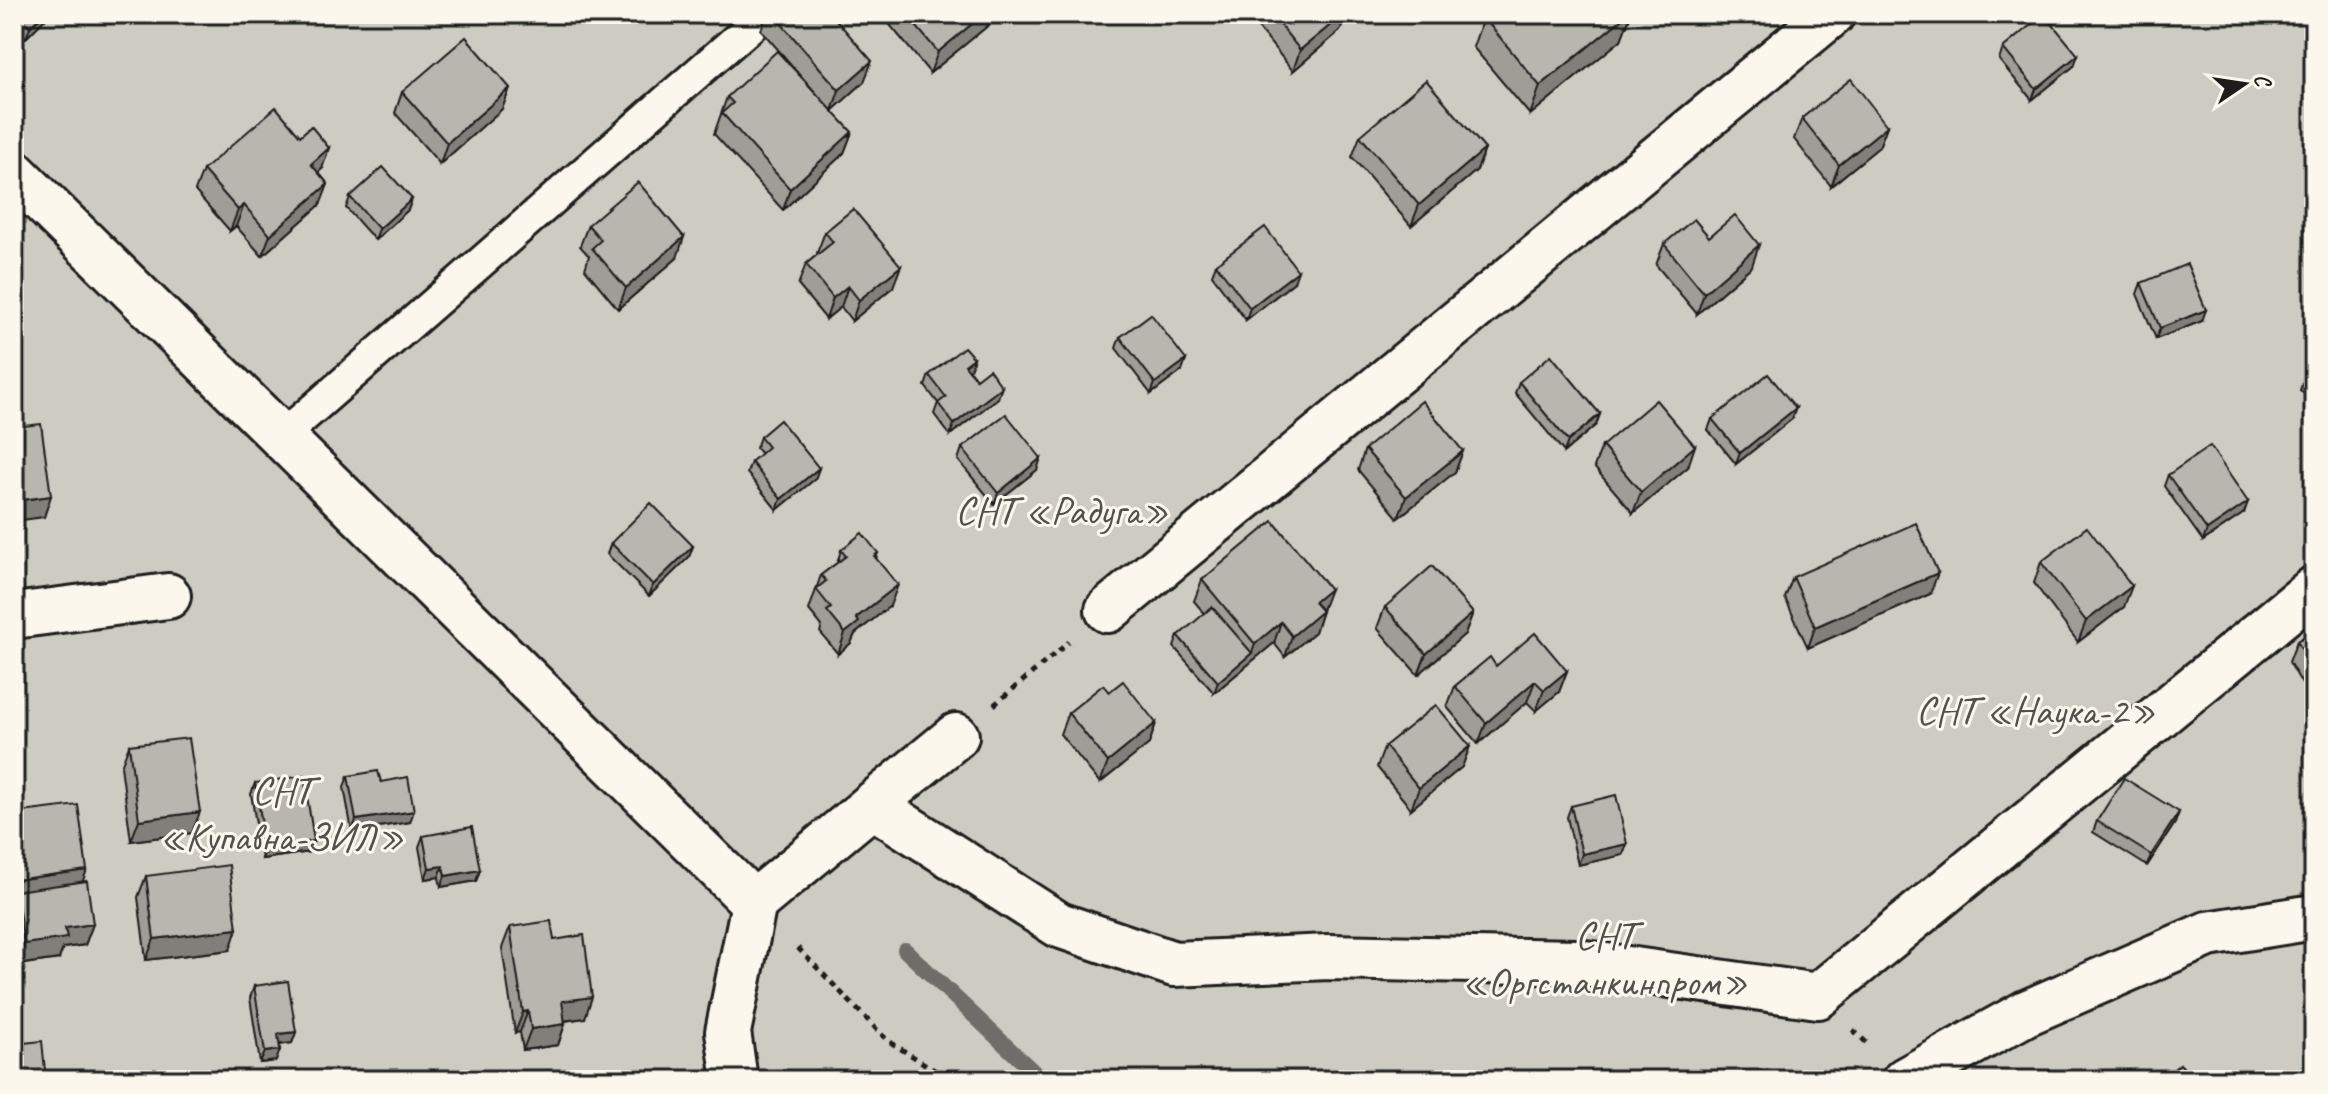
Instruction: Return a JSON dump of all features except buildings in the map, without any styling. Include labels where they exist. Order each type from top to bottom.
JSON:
[{"type":"street","points":[[1108,610],[1832,14]]},
{"type":"street","points":[[14,173],[754,903]]},
{"type":"street","points":[[872,805],[1059,925],[1174,964],[1329,957],[1578,962],[1818,996],[2314,589]]},
{"type":"street","points":[[14,616],[168,596]]},
{"type":"street","points":[[735,1080],[728,1032],[754,903],[956,736]]},
{"type":"street","points":[[1905,1080],[2026,1013],[2208,934],[2314,917]]},
{"type":"lane","points":[[281,437],[765,14]]},
{"type":"path","points":[[956,736],[1108,610]]},
{"type":"path","points":[[754,903],[887,1040],[950,1080]]},
{"type":"path","points":[[1818,996],[1872,1048]]},
{"type":"green space","name":"СНТ «Радуга»","points":[[14,14],[2314,14],[2314,1080],[14,1080]]},
{"type":"waterway","points":[[905,950],[1042,1080]]},
{"type":"park label","name":"СНТ «Наука-2»","points":[[2036,710]]},
{"type":"park label","name":"СНТ «Купавна-ЗИЛ»","points":[[282,813]]},
{"type":"park label","name":"СНТ «Оргстанкинпром»","points":[[1605,958]]}]
